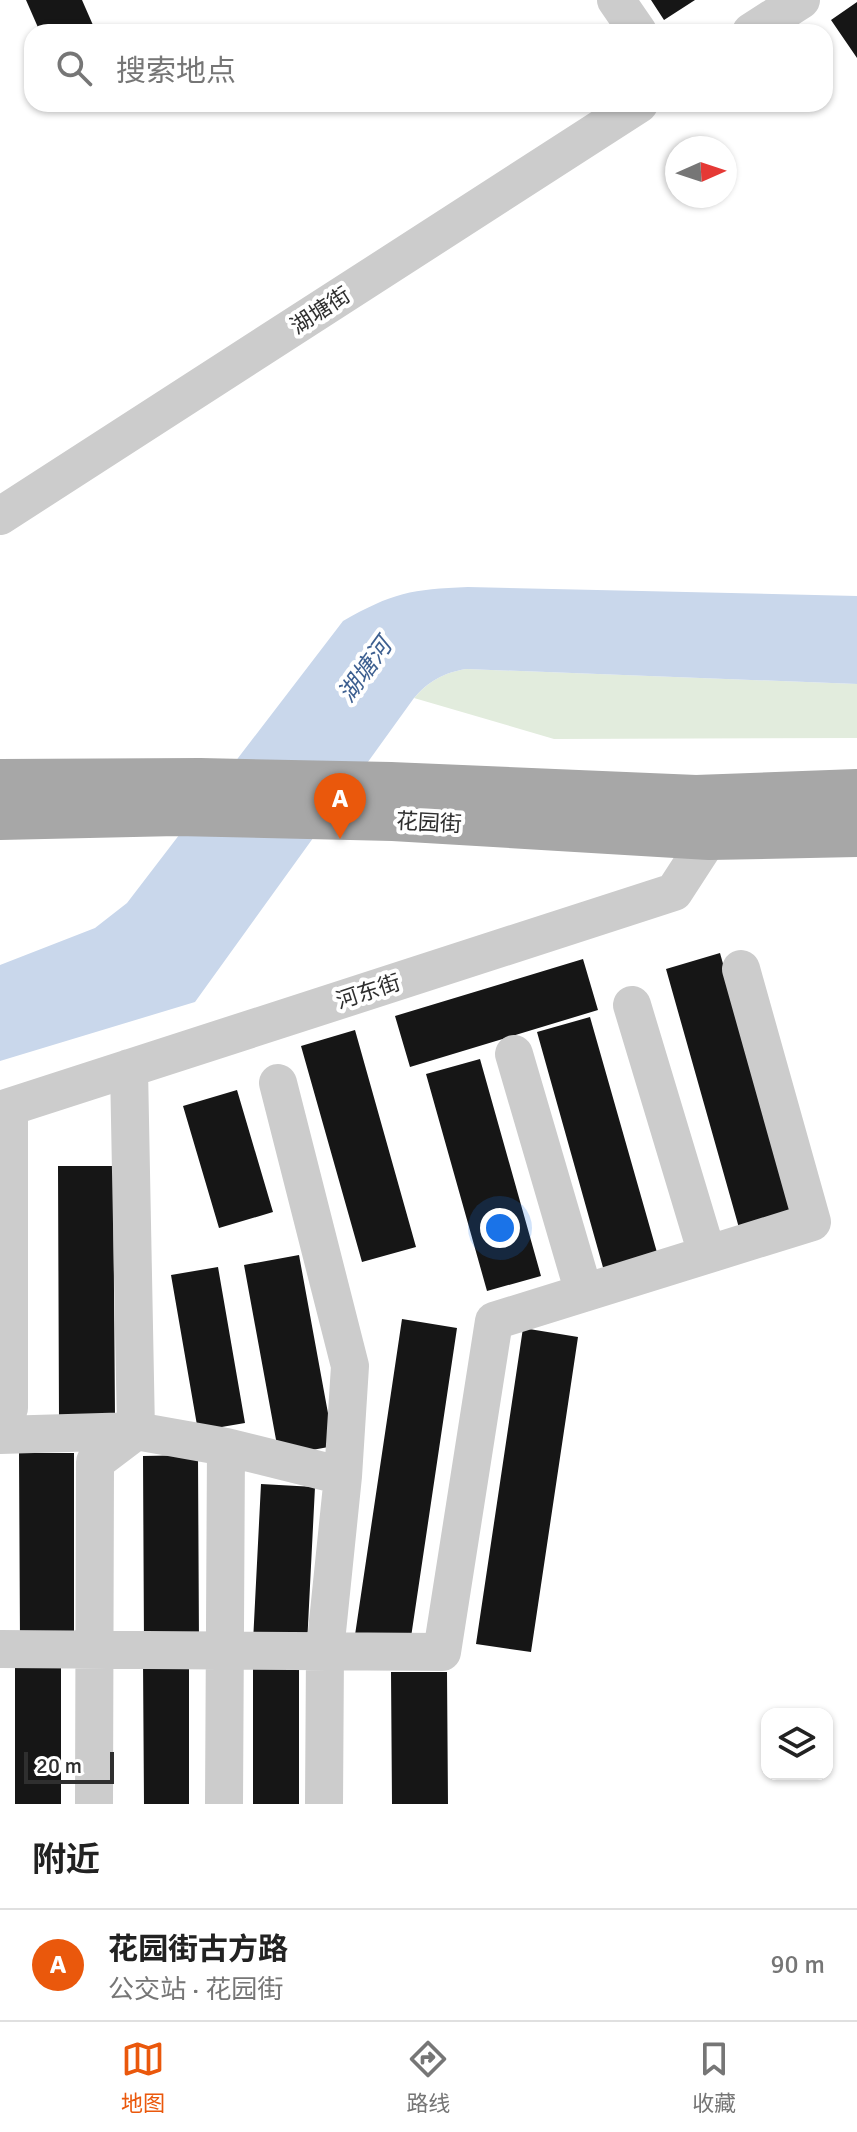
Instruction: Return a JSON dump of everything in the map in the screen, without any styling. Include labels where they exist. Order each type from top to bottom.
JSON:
[{"type":"main road","name":"花园街","points":[[0,781],[188,797],[392,802],[857,791]]},
{"type":"main road","name":"花园街","points":[[0,818],[188,797]]},
{"type":"main road","name":"花园街","points":[[392,802],[709,838],[857,835]]},
{"type":"street","points":[[616,0],[632,24]]},
{"type":"street","points":[[764,24],[801,0]]},
{"type":"street","name":"湖塘街","points":[[0,516],[627,112]]},
{"type":"street","name":"河东街","points":[[5,1109],[674,892],[709,838]]},
{"type":"street","points":[[0,1649],[442,1652],[494,1321],[812,1222],[741,969]]},
{"type":"street","points":[[632,1005],[707,1254]]},
{"type":"street","points":[[514,1054],[584,1293]]},
{"type":"street","points":[[129,1068],[136,1431]]},
{"type":"street","points":[[278,1083],[350,1366],[343,1476],[325,1651],[324,1804]]},
{"type":"street","points":[[5,1109],[9,1408],[0,1432],[136,1431],[226,1447],[343,1476]]},
{"type":"street","points":[[94,1804],[95,1462],[136,1431]]},
{"type":"street","points":[[224,1804],[226,1447]]},
{"type":"green space","points":[[466,669],[857,684],[857,738],[554,739],[414,698],[437,679]]},
{"type":"water","name":"湖塘河","points":[[468,587],[857,596],[857,684],[466,669],[443,675],[414,698],[195,1002],[0,1061],[0,965],[95,928],[127,903],[343,621],[403,594]]},
{"type":"building","points":[[26,0],[82,0],[92,24],[36,24]]},
{"type":"building","points":[[651,0],[695,0],[664,20]]},
{"type":"building","points":[[857,2],[857,58],[831,20]]},
{"type":"building","points":[[720,953],[795,1220],[741,1235],[666,969]]},
{"type":"building","points":[[583,959],[598,1010],[410,1067],[395,1016]]},
{"type":"building","points":[[590,1017],[658,1256],[604,1271],[537,1032]]},
{"type":"building","points":[[355,1030],[416,1247],[362,1262],[301,1046]]},
{"type":"building","points":[[480,1059],[541,1276],[487,1291],[426,1074]]},
{"type":"building","points":[[237,1090],[273,1212],[219,1228],[183,1106]]},
{"type":"building","points":[[58,1166],[113,1166],[115,1417],[59,1418]]},
{"type":"building","points":[[299,1255],[334,1446],[279,1456],[244,1265]]},
{"type":"building","points":[[218,1267],[245,1423],[198,1431],[171,1275]]},
{"type":"building","points":[[402,1319],[457,1328],[410,1644],[355,1635]]},
{"type":"building","points":[[523,1328],[578,1337],[531,1652],[476,1644]]},
{"type":"building","points":[[19,1453],[74,1453],[74,1643],[20,1643]]},
{"type":"building","points":[[198,1455],[199,1646],[144,1646],[143,1456]]},
{"type":"building","points":[[261,1484],[315,1487],[307,1645],[253,1642]]},
{"type":"building","points":[[15,1659],[61,1659],[61,1804],[15,1804]]},
{"type":"building","points":[[143,1661],[189,1662],[189,1804],[144,1804]]},
{"type":"building","points":[[253,1667],[299,1667],[299,1804],[253,1804]]},
{"type":"building","points":[[391,1672],[447,1672],[448,1804],[392,1804]]},
{"type":"place","name":"花园街古方路","points":[[340,839]]}]
